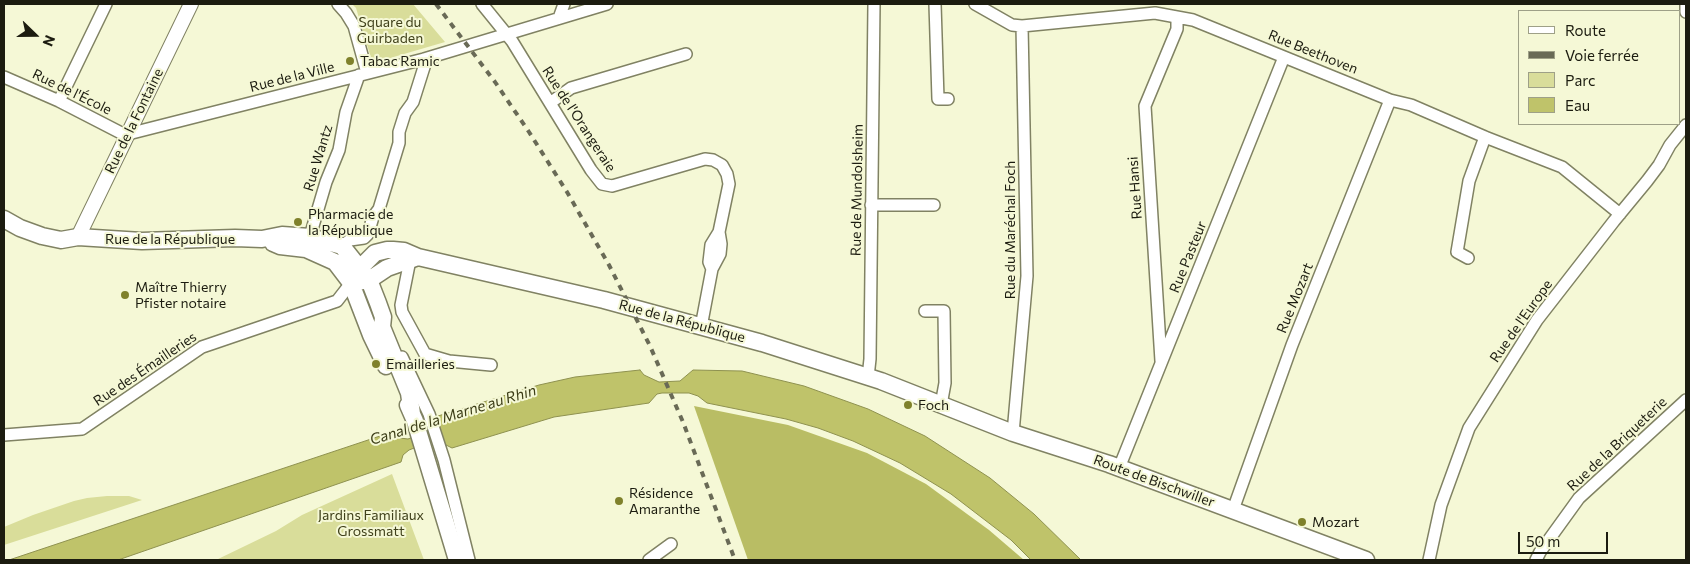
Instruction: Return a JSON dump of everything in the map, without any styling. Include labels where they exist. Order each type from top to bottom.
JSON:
[{"type":"main road","name":"Rue de la République","points":[[5,220],[42,236],[61,240],[78,237],[126,241],[235,238],[262,239],[280,246],[308,243],[342,246]]},
{"type":"main road","name":"Rue de la République","points":[[308,243],[335,262],[351,283],[371,335],[419,416]]},
{"type":"main road","points":[[342,246],[364,274],[383,317],[382,327],[419,416],[436,463],[457,560]]},
{"type":"main road","name":"Rue de la République","points":[[414,258],[580,293],[762,343],[868,377],[941,405]]},
{"type":"main road","points":[[351,283],[364,274],[414,258]]},
{"type":"main road","name":"Route de Bischwiller","points":[[941,405],[1013,433],[1119,468],[1366,560]]},
{"type":"street","points":[[59,101],[104,4]]},
{"type":"street","name":"Rue de la Fontaine","points":[[78,237],[190,4]]},
{"type":"street","points":[[338,4],[354,26],[363,74]]},
{"type":"street","points":[[482,4],[506,34]]},
{"type":"street","points":[[559,18],[564,4]]},
{"type":"street","name":"Rue de la Ville","points":[[128,135],[424,59],[607,4]]},
{"type":"street","name":"Rue de Mundolsheim","points":[[868,377],[870,359],[874,4]]},
{"type":"street","points":[[935,4],[938,99],[948,99]]},
{"type":"street","name":"Rue Beethoven","points":[[975,4],[1012,26],[1156,13],[1193,20],[1390,100],[1411,105],[1562,167],[1620,214]]},
{"type":"street","points":[[1686,4],[1686,12]]},
{"type":"street","name":"Rue Hansi","points":[[1161,364],[1145,106],[1177,29],[1178,17]]},
{"type":"street","name":"Rue du Maréchal Foch","points":[[1013,433],[1027,276],[1022,26]]},
{"type":"street","name":"Rue de l'Orangeraie","points":[[506,34],[597,179],[602,184],[612,186],[705,159],[713,160],[722,165],[727,174],[729,184],[719,232],[711,245],[709,255],[712,269],[701,327]]},
{"type":"street","points":[[550,103],[571,88],[686,54]]},
{"type":"street","name":"Rue Pasteur","points":[[1119,468],[1284,57]]},
{"type":"street","points":[[342,246],[350,240],[364,238],[368,234],[399,143],[399,132],[405,113],[413,102],[425,64],[424,59]]},
{"type":"street","name":"Rue Wantz","points":[[308,243],[326,182],[343,138],[346,112],[363,74]]},
{"type":"street","name":"Rue de l'École","points":[[4,77],[59,101],[128,135]]},
{"type":"street","name":"Rue Mozart","points":[[1233,510],[1292,345],[1390,100]]},
{"type":"street","name":"Rue de l'Europe","points":[[1429,560],[1441,506],[1469,428],[1537,320],[1659,165],[1670,145],[1686,125]]},
{"type":"street","points":[[1468,258],[1457,252],[1469,180],[1485,137]]},
{"type":"street","points":[[871,205],[934,205]]},
{"type":"street","points":[[414,258],[401,305],[402,312],[424,354],[449,360],[491,364]]},
{"type":"street","name":"Rue des Émailleries","points":[[4,434],[82,429],[202,347],[337,301],[351,283]]},
{"type":"street","points":[[925,311],[944,311],[945,383],[941,405]]},
{"type":"street","name":"Rue de la Briqueterie","points":[[1536,560],[1579,498],[1686,400]]},
{"type":"street","points":[[436,463],[468,560]]},
{"type":"street","points":[[649,560],[671,544]]},
{"type":"green space","name":"Square du Guirbaden","points":[[352,4],[413,4],[445,42],[380,61],[371,58],[356,8]]},
{"type":"green space","name":"Jardins Familiaux Grossmatt","points":[[392,474],[424,560],[216,560],[276,531],[302,515]]},
{"type":"green space","points":[[107,496],[129,496],[142,500],[4,545],[4,527],[74,501]]},
{"type":"shaded area","points":[[694,406],[788,425],[867,453],[926,484],[989,530],[1024,560],[748,560]]},
{"type":"water","name":"Canal de la Marne au Rhin","points":[[640,370],[644,375],[659,382],[680,381],[693,370],[742,371],[804,386],[868,409],[925,436],[990,478],[1034,514],[1081,560],[1031,560],[1011,540],[951,494],[900,463],[853,441],[786,419],[707,403],[698,396],[689,393],[662,393],[657,394],[649,403],[554,417],[452,448],[438,441],[430,442],[409,450],[403,455],[401,462],[118,560],[9,560],[395,431],[400,438],[408,439],[432,429],[437,423],[438,416],[539,385],[575,377]]},
{"type":"railway","points":[[436,4],[495,82],[529,132],[567,192],[609,265],[650,346],[683,422],[735,560]]},
{"type":"place","name":"Tabac Ramic","points":[[350,61]]},
{"type":"place","name":"Pharmacie de la République","points":[[298,222]]},
{"type":"place","name":"Maître Thierry Pfister notaire","points":[[125,295]]},
{"type":"place","name":"Emailleries","points":[[376,364]]},
{"type":"place","name":"Foch","points":[[908,405]]},
{"type":"place","name":"Résidence Amaranthe","points":[[619,501]]},
{"type":"place","name":"Mozart","points":[[1302,522]]}]
